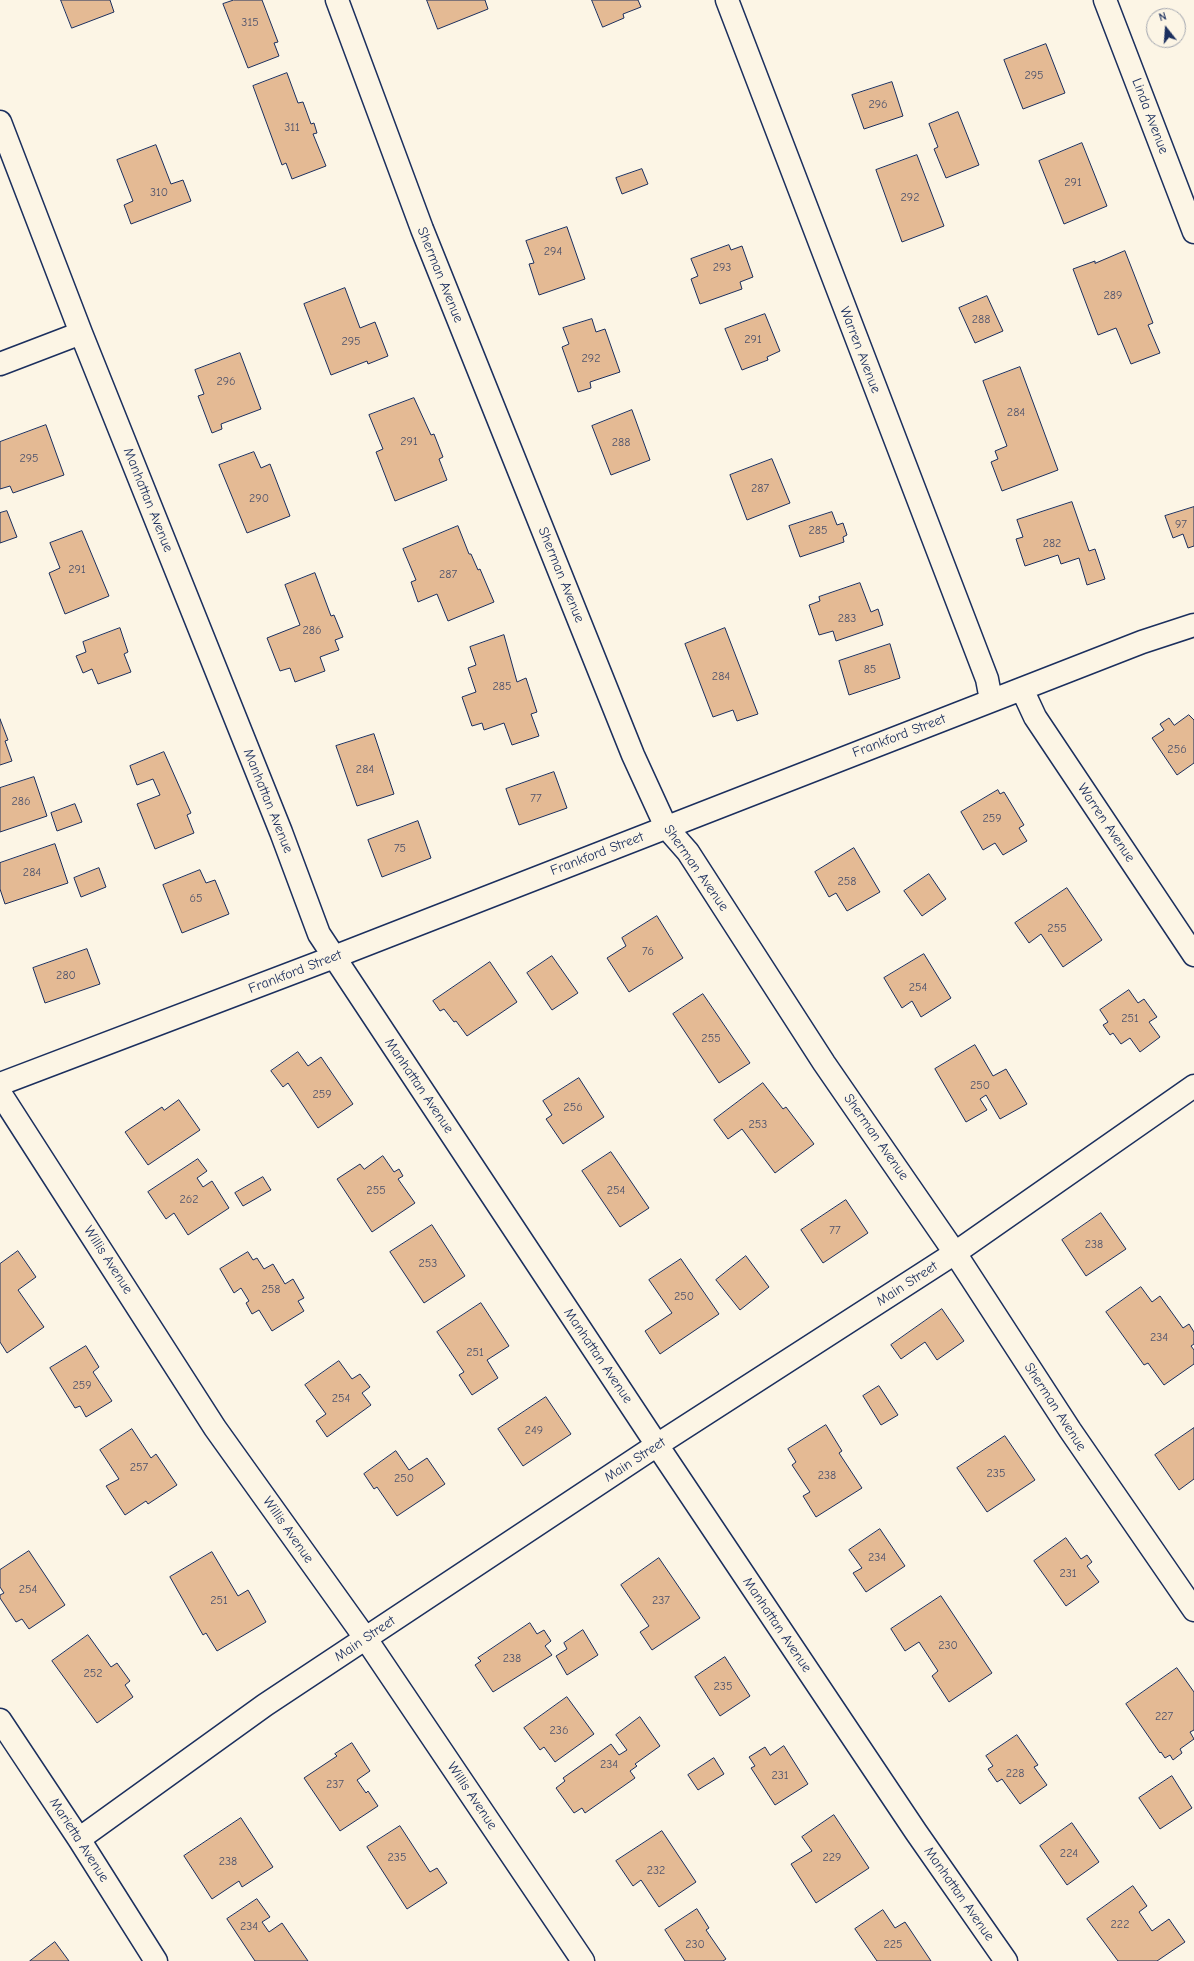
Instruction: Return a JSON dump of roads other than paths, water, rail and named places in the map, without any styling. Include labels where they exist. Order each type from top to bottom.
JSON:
[{"type":"street","name":"Sherman Avenue","points":[[337,0],[422,229],[633,755],[666,828],[688,852],[824,1063],[955,1253],[1070,1430],[1194,1610]]},
{"type":"street","name":"Warren Avenue","points":[[727,0],[987,679],[991,700]]},
{"type":"street","name":"Linda Avenue","points":[[1105,0],[1194,232]]},
{"type":"street","name":"Manhattan Avenue","points":[[0,122],[81,333],[281,832],[319,934],[657,1445],[911,1825],[1006,1961]]},
{"type":"street","points":[[0,364],[81,333]]},
{"type":"street","name":"Frankford Street","points":[[0,1084],[334,957],[991,700],[1142,642],[1194,625]]},
{"type":"street","name":"Warren Avenue","points":[[1022,689],[1035,717],[1194,955]]},
{"type":"street","name":"Main Street","points":[[79,1839],[265,1705],[657,1445],[955,1253],[1194,1086]]},
{"type":"street","name":"Willis Avenue","points":[[0,1093],[215,1428],[366,1639],[583,1961]]},
{"type":"street","name":"Marietta Avenue","points":[[0,1720],[79,1839],[156,1961]]}]
